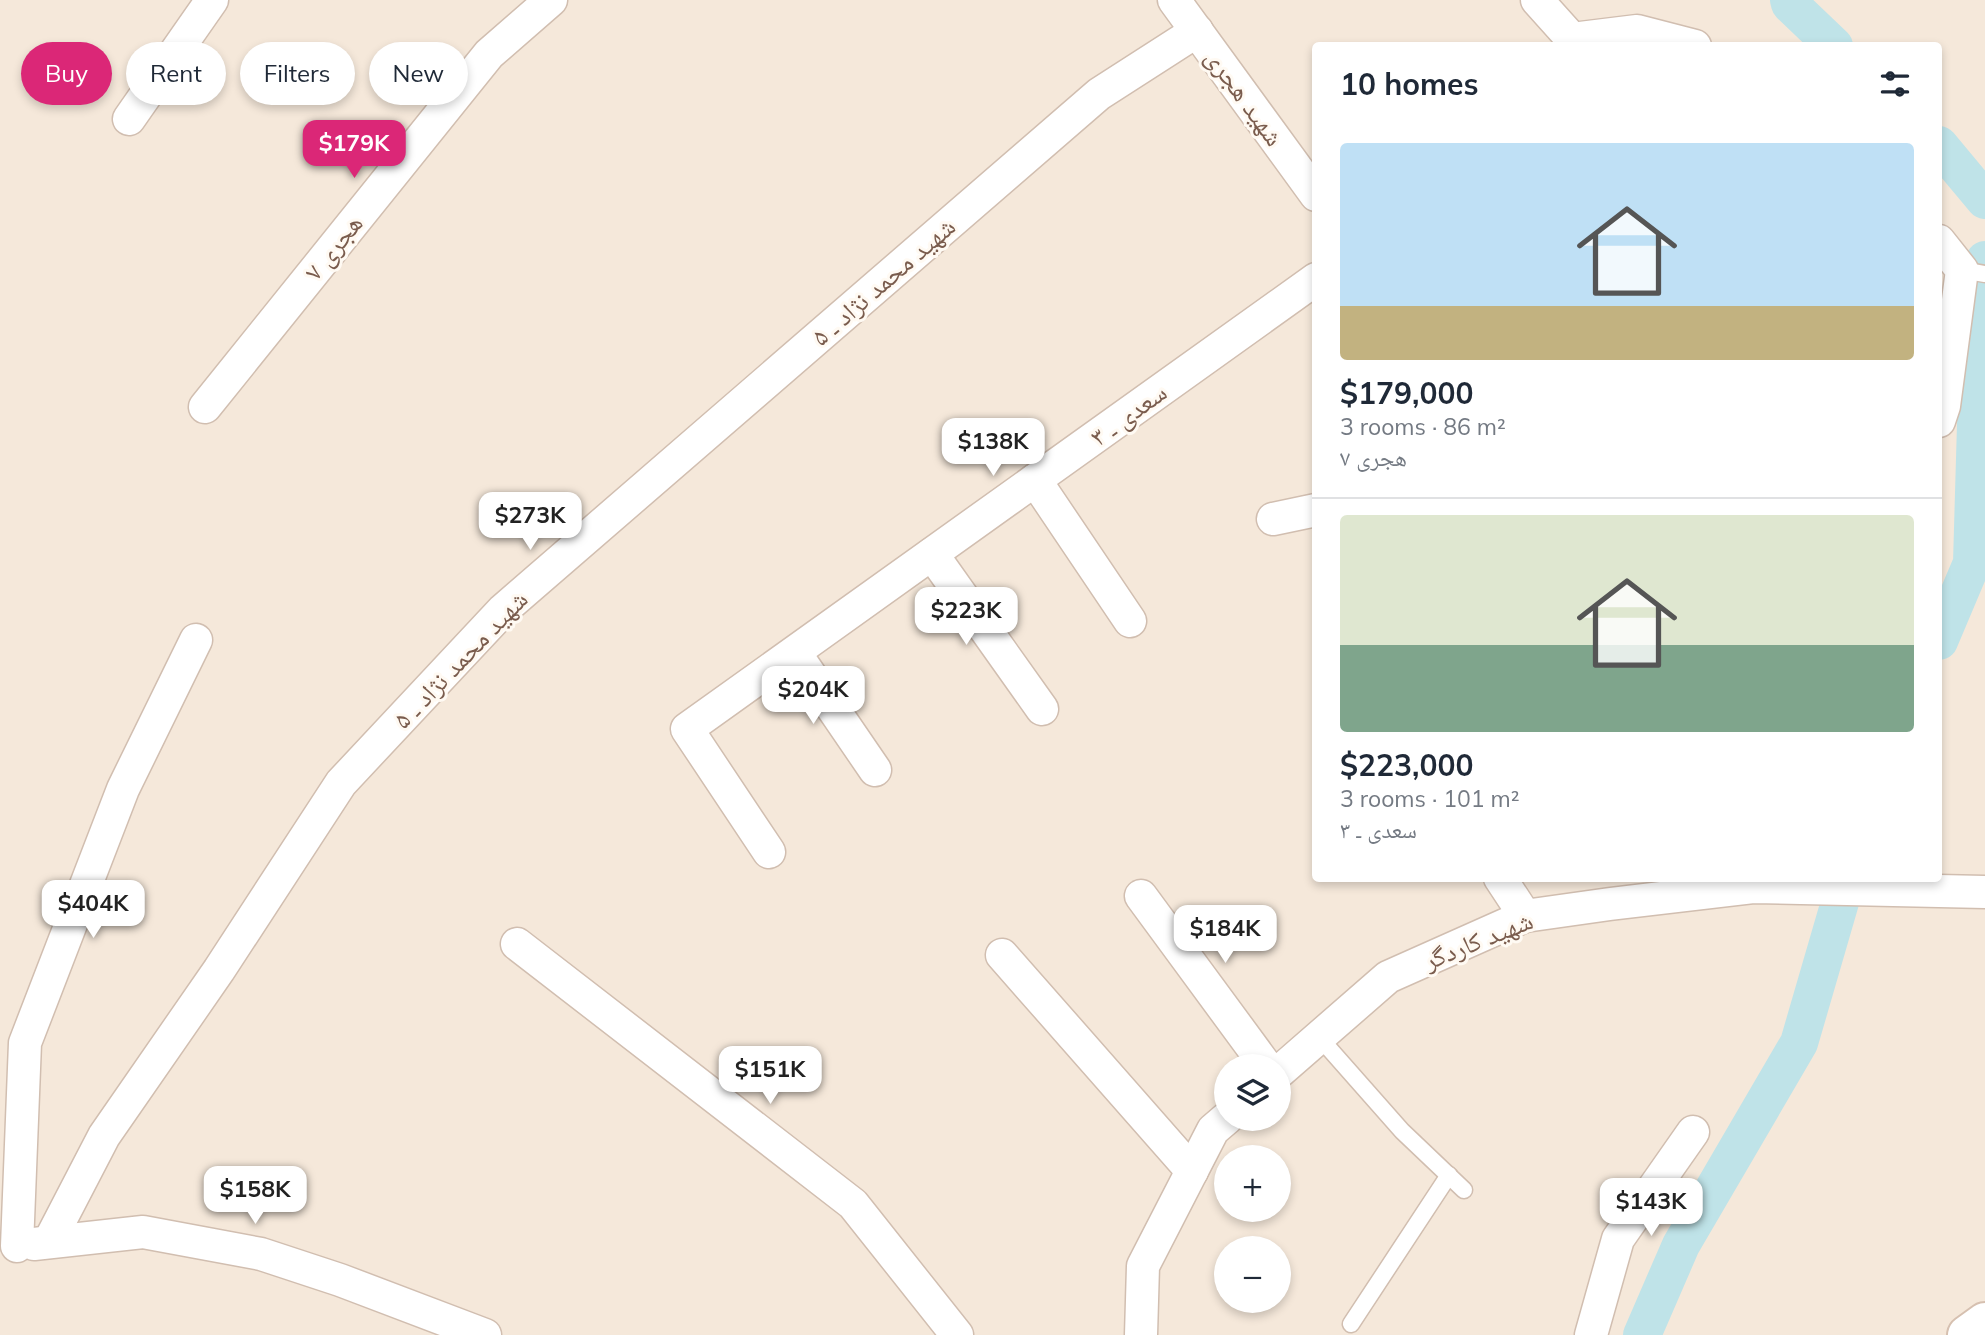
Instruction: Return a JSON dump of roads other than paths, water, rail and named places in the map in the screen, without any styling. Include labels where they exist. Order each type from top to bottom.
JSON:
[{"type":"street","points":[[129,119],[212,0]]},
{"type":"street","name":"هجری ۷","points":[[205,407],[489,54],[551,0]]},
{"type":"street","name":"شهید هجری","points":[[1174,0],[1312,189]]},
{"type":"street","points":[[1537,0],[1569,42],[1637,31],[1680,42]]},
{"type":"street","name":"شهید محمد نژاد ـ ۵","points":[[49,1242],[104,1136],[219,970],[341,783],[503,610],[1100,94],[1197,31]]},
{"type":"street","points":[[1942,412],[1956,266]]},
{"type":"street","name":"سعدی ـ ۳","points":[[769,852],[687,729],[1312,282]]},
{"type":"street","points":[[1035,481],[1130,621]]},
{"type":"street","points":[[1273,519],[1312,511]]},
{"type":"street","points":[[932,554],[1042,709]]},
{"type":"street","points":[[196,639],[123,789],[25,1043],[8,1246],[143,1232],[261,1254],[340,1280],[485,1335]]},
{"type":"street","points":[[795,653],[875,770]]},
{"type":"street","points":[[1503,882],[1525,916]]},
{"type":"street","name":"شهید کاردگر","points":[[1291,1062],[1388,977],[1525,916],[1632,890],[1781,885],[1984,892]]},
{"type":"street","points":[[1141,896],[1257,1054]]},
{"type":"street","points":[[517,944],[853,1204],[957,1335]]},
{"type":"street","points":[[1002,955],[1192,1171]]},
{"type":"street","points":[[1141,1335],[1143,1266],[1214,1129]]},
{"type":"street","points":[[1591,1335],[1618,1239],[1693,1132]]},
{"type":"street","points":[[1967,1335],[1985,1322]]},
{"type":"lane","points":[[1319,1037],[1402,1131],[1464,1190]]},
{"type":"lane","points":[[1352,1324],[1449,1175]]},
{"type":"waterway","points":[[1789,0],[1830,42]]},
{"type":"waterway","points":[[1942,149],[1985,200]]},
{"type":"waterway","points":[[1942,634],[1972,563],[1979,320],[1985,260]]},
{"type":"waterway","points":[[1642,1335],[1681,1245],[1799,1043],[1846,882]]}]
